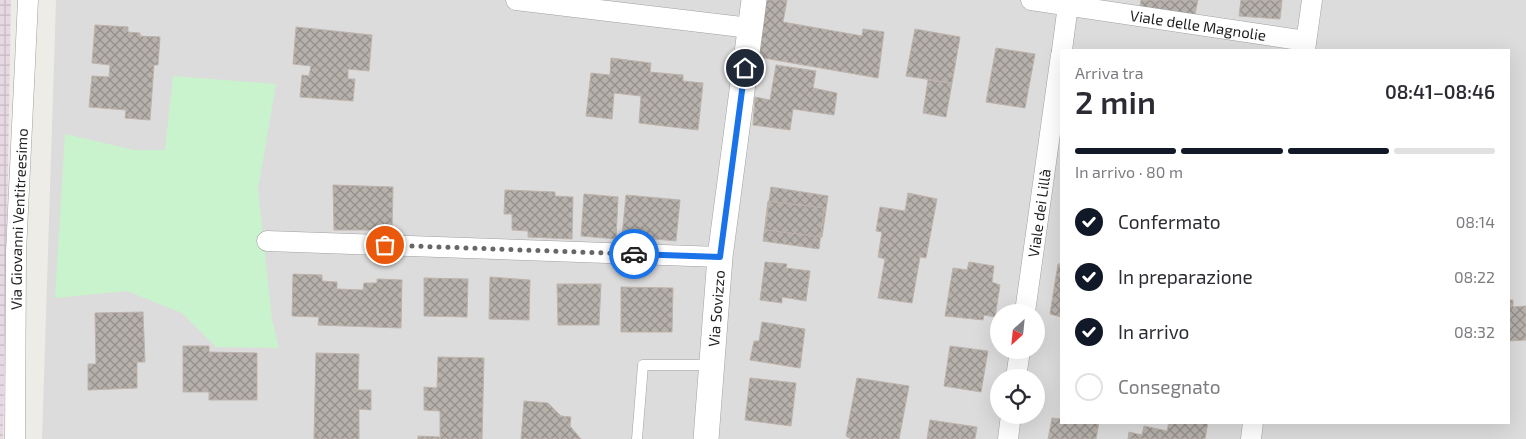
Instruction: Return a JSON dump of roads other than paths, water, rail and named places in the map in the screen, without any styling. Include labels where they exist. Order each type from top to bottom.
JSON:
[{"type":"street","name":"Via Giovanni Ventitreesimo","points":[[15,439],[16,252],[28,0]]},
{"type":"street","points":[[516,0],[750,28]]},
{"type":"street","name":"Via Sovizzo","points":[[706,439],[720,257],[754,0]]},
{"type":"street","name":"Viale delle Magnolie","points":[[1031,0],[1305,45]]},
{"type":"street","points":[[1305,45],[1312,0]]},
{"type":"street","points":[[1062,49],[1068,5]]},
{"type":"street","name":"Viale dei Lillà","points":[[1026,304],[1060,62]]},
{"type":"street","points":[[267,241],[720,257]]},
{"type":"street","points":[[1008,439],[1010,424]]},
{"type":"street","points":[[1251,439],[1253,424]]},
{"type":"lane","points":[[637,439],[643,365],[712,365]]}]
